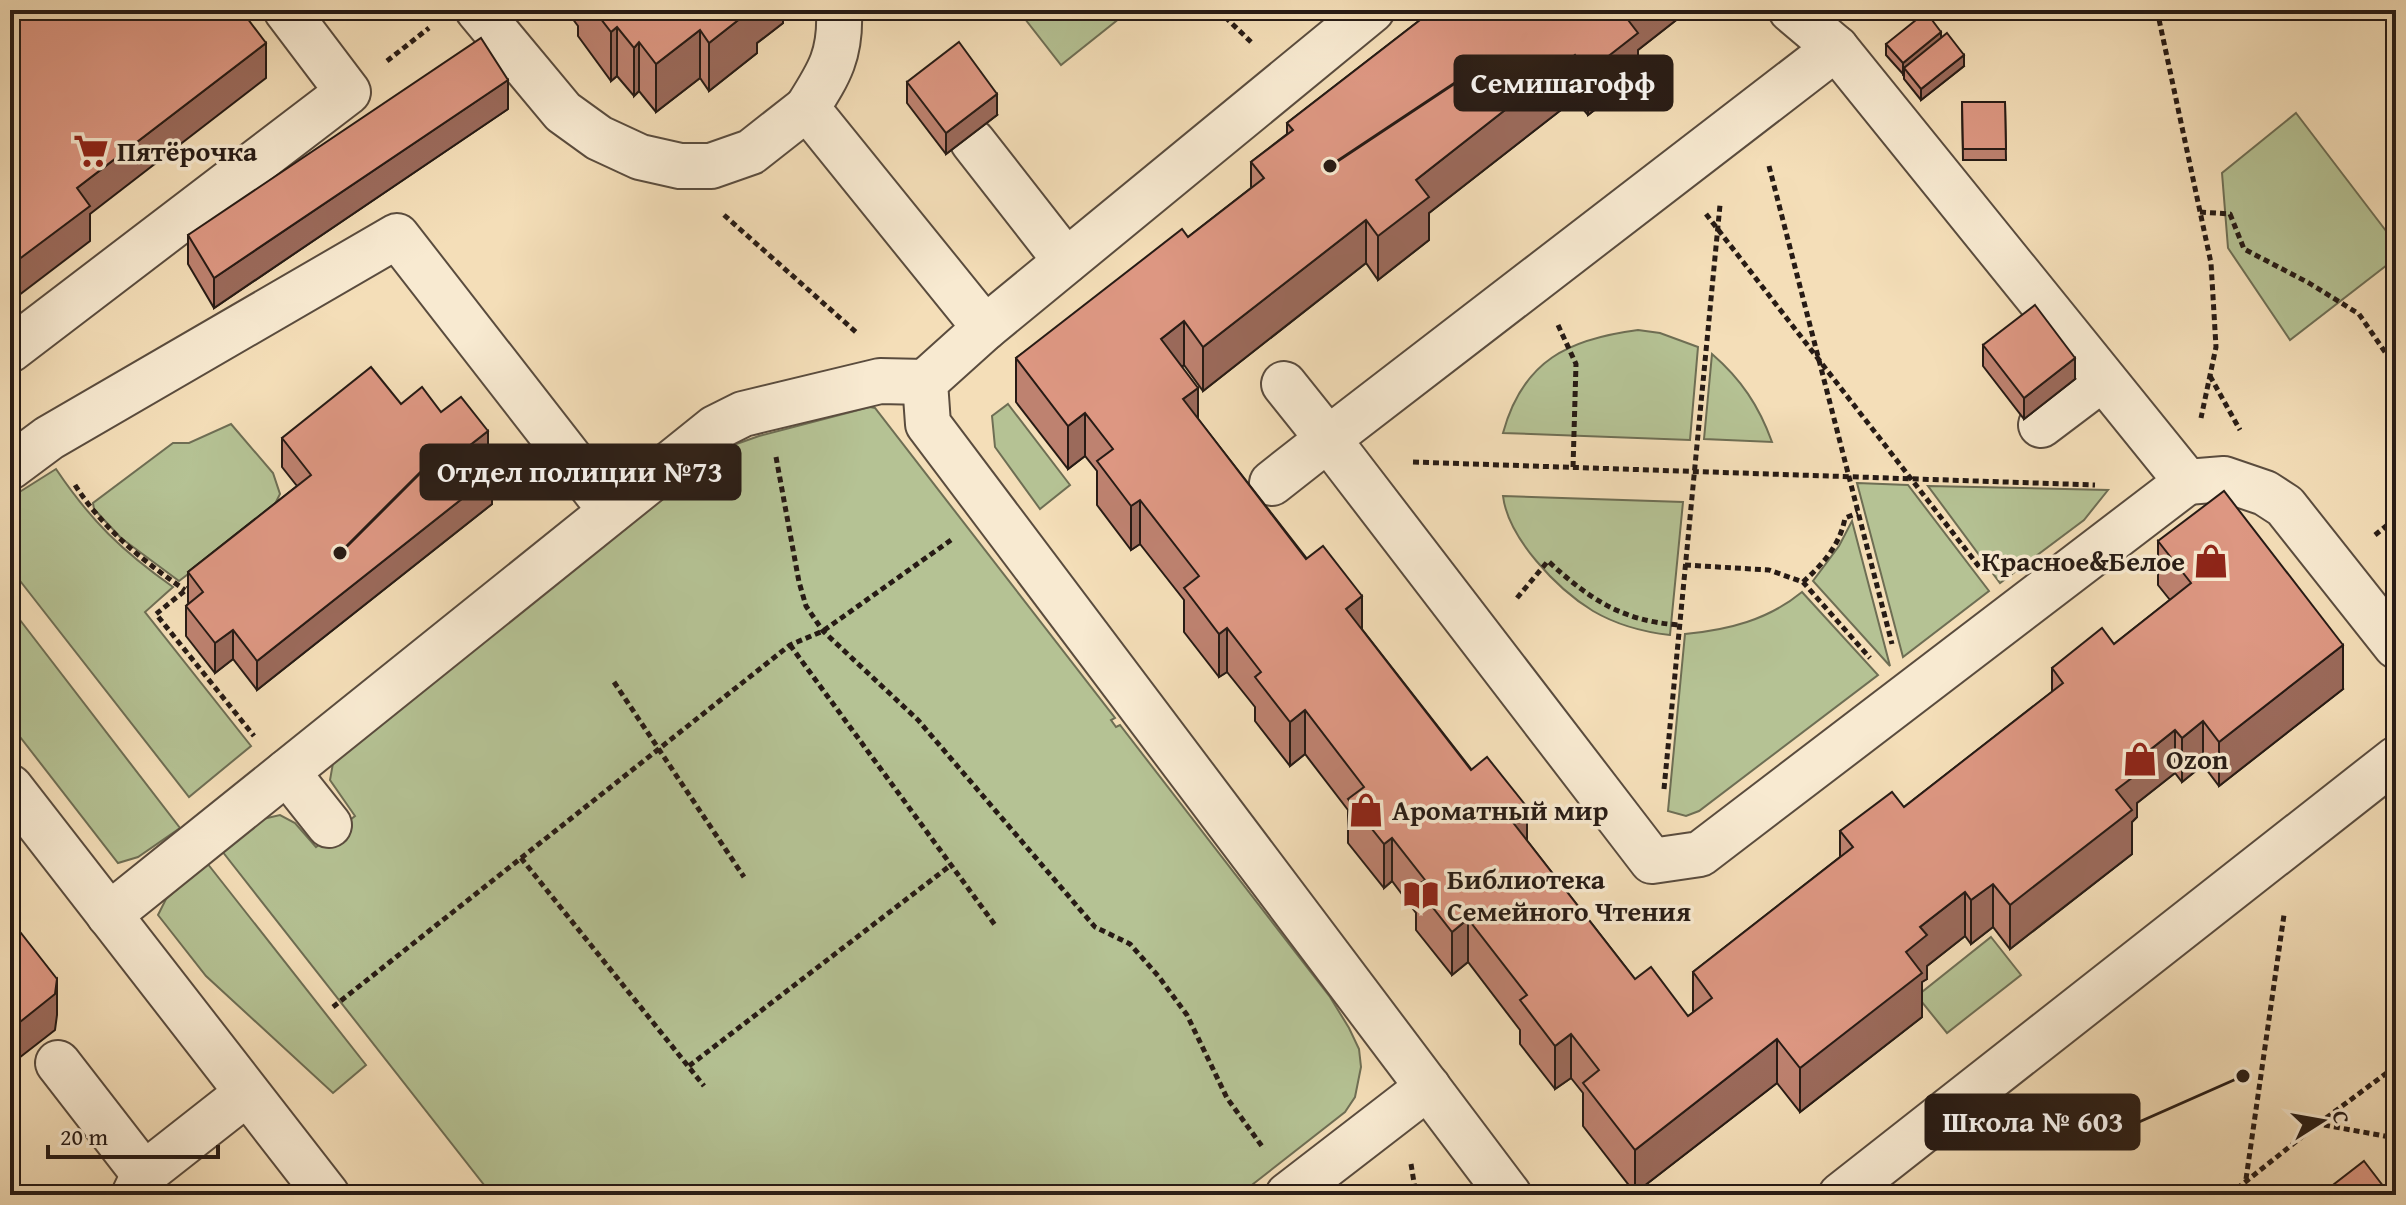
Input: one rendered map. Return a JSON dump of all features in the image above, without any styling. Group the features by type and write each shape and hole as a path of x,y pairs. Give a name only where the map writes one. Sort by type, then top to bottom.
{"street":[{"path":"10,350 348,92 286,10"},
{"path":"459,14 563,112 599,138 640,157 680,166 711,166 751,152 807,108 830,73 840,37 839,10"},
{"path":"109,915 275,760 611,511 715,428 743,414 880,381 925,382 985,328 1372,10"},
{"path":"1791,10 1836,48 2187,482"},
{"path":"1272,483 1836,48"},
{"path":"807,108 985,328"},
{"path":"973,142 1066,261"},
{"path":"10,467 49,438 397,236 611,511"},
{"path":"2041,425 2102,379"},
{"path":"925,382 928,424 1509,1195"},
{"path":"1284,384 1652,861 1700,854 2187,482 2224,479 2265,493 2285,506 2396,646"},
{"path":"1841,1195 2396,759"},
{"path":"275,760 329,825"},
{"path":"13,798 109,915 327,1195"},
{"path":"58,1063 139,1184 247,1093"},
{"path":"1291,1193 1428,1087"}],"path":[{"path":"2157,10 2211,263 2216,347 2187,482"},
{"path":"348,92 459,14"},
{"path":"1755,110 1906,697"},
{"path":"1674,172 2015,613"},
{"path":"1664,790 1720,201"},
{"path":"715,205 856,332 925,382"},
{"path":"2200,212 2230,214 2244,249 2359,314 2396,368"},
{"path":"1537,278 1576,364 1573,468"},
{"path":"762,409 779,465 806,606 823,631 928,731 1095,927 1130,944 1159,977 1187,1015 1227,1098 1291,1193"},
{"path":"49,438 92,511 120,541 186,590"},
{"path":"1408,462 2110,485"},
{"path":"333,1007 790,645 823,631 993,510"},
{"path":"1803,582 1834,548 1845,518 1858,513"},
{"path":"1482,641 1548,561 1579,590 1608,608 1647,621 1679,625"},
{"path":"1685,565 1769,570 1803,582 1906,697"},
{"path":"197,581 156,614 275,760"},
{"path":"790,645 995,925"},
{"path":"614,682 744,877"},
{"path":"2246,1179 2297,837"},
{"path":"521,858 704,1086"},
{"path":"689,1066 951,865"},
{"path":"2229,1195 2396,1066"},
{"path":"2318,1124 2396,1138"}],"green space":[{"path":"1018,10 1130,10 1061,65"},
{"path":"2296,113 2396,244 2396,258 2290,340 2228,248 2222,173"},
{"path":"1638,330 1660,333 1698,347 1690,440 1503,433 1523,387 1552,358 1570,347 1591,340"},
{"path":"1712,354 1748,394 1772,442 1704,439"},
{"path":"1008,404 1070,485 1040,509 995,447 992,416"},
{"path":"875,408 1115,718 1111,720 1116,727 1120,725 1330,997 1359,1049 1361,1067 1355,1097 1345,1112 1239,1195 492,1195 222,851 263,819 280,815 295,823 316,847 355,816 330,780 333,763 341,755 728,447"},
{"path":"231,424 273,473 280,494 272,510 179,581 121,538 94,509 93,503 173,443 189,443"},
{"path":"56,469 108,534 173,587 145,612 251,746 189,797 10,568 10,498"},
{"path":"1857,483 1908,485 1989,591 1903,657"},
{"path":"1928,486 2108,490 2084,520 2000,583"},
{"path":"1503,496 1683,502 1670,635 1640,630 1611,620 1564,590 1524,545 1514,529"},
{"path":"1852,521 1890,666 1813,581 1839,546"},
{"path":"1802,592 1878,675 1699,811 1686,816 1668,811 1685,634 1717,630 1761,617"},
{"path":"10,607 180,828 138,857 118,863 10,724"},
{"path":"207,863 366,1065 333,1093 206,976 158,915 166,899"},
{"path":"1991,937 2021,975 1947,1033 1917,996"}],"building":[{"name":"Пятёрочка","path":"10,10 241,10 266,43 77,188 90,206 10,266"},
{"path":"594,10 751,10 709,43 700,30 656,64 639,42 634,48 617,27 611,32"},
{"path":"1433,10 1633,10 1625,16 1638,33 1588,72 1575,55 1416,180 1429,197 1378,236 1366,220 1203,347 1184,321 1161,339 1198,388 1183,399 1306,559 1323,546 1362,596 1346,609 1471,770 1487,757 1527,807 1511,820 1635,979 1651,967 1688,1016 1712,998 1693,972 1853,847 1840,831 1892,792 1904,807 2063,683 2052,668 2102,628 2114,644 2191,583 2158,541 2224,491 2343,645 2219,742 2203,721 2182,738 2175,730 2131,765 2137,774 2116,790 2132,810 2010,905 1993,884 1971,900 1965,892 1920,927 1927,935 1906,952 1922,973 1800,1068 1777,1039 1635,1150 1583,1083 1599,1070 1571,1034 1555,1046 1520,1000 1527,995 1468,919 1452,932 1416,886 1425,880 1392,838 1384,844 1348,799 1364,787 1305,710 1290,722 1255,677 1261,672 1227,628 1219,634 1184,588 1199,576 1140,500 1131,506 1097,461 1113,449 1085,413 1068,426 1016,358 1182,229 1188,237 1264,178 1251,162 1293,130 1287,123"},
{"path":"1926,12 1941,32 1903,63 1886,44"},
{"path":"1947,33 1964,55 1921,89 1904,68"},
{"path":"481,38 508,80 214,278 188,235"},
{"path":"959,42 997,94 946,133 907,82"},
{"path":"1962,102 2005,102 2006,149 1963,149"},
{"path":"2035,305 2075,358 2024,398 1983,345"},
{"path":"371,367 401,404 422,387 441,412 461,397 488,431 469,446 492,475 257,661 233,630 215,643 186,606 203,592 188,572 311,475 282,438"},
{"path":"10,919 57,979 55,994 10,1030"},
{"path":"2364,1161 2390,1195 2320,1195"},
{"path":"217,1186 224,1195 206,1195"}],"place":[{"name":"Пятёрочка","path":"91,151"},
{"name":"Семишагофф","path":"1330,166"},
{"name":"Отдел полиции №73","path":"340,553"},
{"name":"Красное&Белое","path":"2211,561"},
{"name":"Ozon","path":"2140,759"},
{"name":"Ароматный мир","path":"1366,810"},
{"name":"Библиотека Семейного Чтения","path":"1421,895"},
{"name":"Школа № 603","path":"2243,1076"}]}
